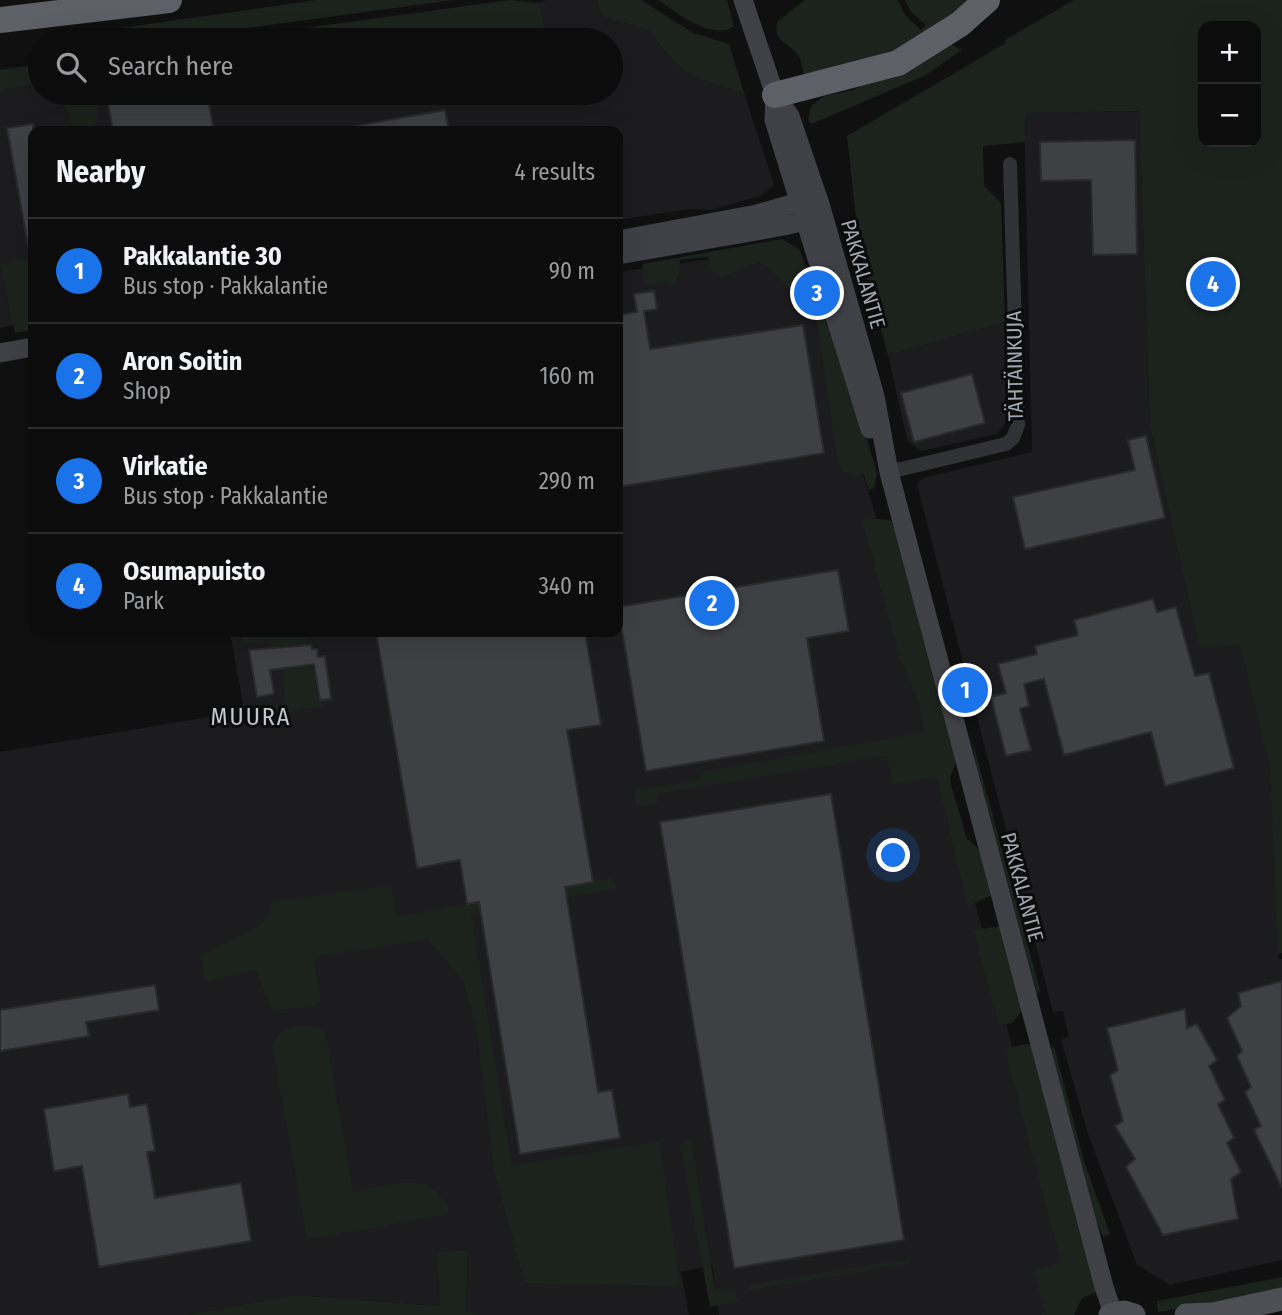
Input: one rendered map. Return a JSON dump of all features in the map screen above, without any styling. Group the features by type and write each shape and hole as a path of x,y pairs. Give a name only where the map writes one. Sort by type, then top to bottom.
{"highway":[{"path":"0,20 169,0"},
{"path":"775,95 898,63 960,24 987,0"},
{"path":"49,28 113,8"},
{"path":"0,37 28,34"}],"main road":[{"name":"PAKKALANTIE","path":"744,0 775,95 790,116 820,204 875,396 889,472 1101,1276 1119,1314"},
{"name":"PAKKALANTIE","path":"775,95 774,120 875,443 889,472"},
{"path":"623,239 757,214 799,202 820,204"},
{"path":"623,254 805,221 820,204"},
{"path":"0,353 28,348"},
{"path":"1186,1315 1211,1314 1282,1299"}],"street":[{"name":"TÄHTÄINKUJA","path":"889,472 1006,444 1013,438 1018,425 1010,164"}],"shaded area":[{"path":"317,0 454,0 248,28 121,28"},
{"path":"510,0 539,3 544,27 538,28 305,28"},
{"path":"546,0 597,0 601,17 647,29 676,64 694,77 744,93 774,185 760,196 710,210 690,209 623,219 623,126 28,126 28,323 0,328 0,91 28,85 28,105 623,105 623,28 527,28 543,27 539,3"},
{"path":"597,0 641,0 693,33 729,44 744,93 694,77 676,64 647,29 601,17"},
{"path":"658,0 727,0 734,26 725,30 705,28 684,18"},
{"path":"805,0 898,0 904,14 921,30 926,25 911,12 905,0 979,0 930,40 805,79 798,55 780,38 776,29 777,22"},
{"path":"1074,0 1282,0 1282,953 1278,954 1270,766 1240,644 1200,648 1150,426 1139,111 1025,113 1025,142 983,146 984,186 1001,203 1005,322 888,355 860,253 847,136 1006,43 1005,40"},
{"path":"948,43 962,50 926,75 811,124 808,120 811,106 824,96 853,90"},
{"path":"28,66 28,85 0,91 0,70"},
{"path":"65,105 99,105 95,126 71,126"},
{"path":"1139,111 1150,426 1171,517 1282,659 1282,942 1278,954 1279,959 1282,959 1282,1260 1170,1285 1137,1265 1087,1131 1061,1039 1069,1037 1063,1011 1053,1012 917,484 923,478 1032,452 1024,113"},
{"path":"782,239 800,250 819,308 837,334 877,474 874,488 869,490 863,473 854,475 842,471 838,463 818,330 810,308 767,266 758,262 722,277 712,271 708,257 680,260 679,274 672,287 669,281 644,286 642,264"},
{"path":"789,248 818,330 877,520 1073,1284 1046,1313 1040,1315 719,1315 712,1265 681,1272 689,1315 480,1315 466,1312 468,1250 441,1306 296,1295 187,1315 0,1315 0,752 244,711 231,637 623,637 623,271"},
{"path":"28,258 28,331 15,333 0,264"},
{"path":"1005,322 1007,421 997,434 921,451 907,440 888,355"},
{"path":"864,518 895,523 956,762 950,778 951,785 967,839 983,857 993,891 990,896 968,906 937,777 893,785 887,755 657,794 658,803 637,807 634,791 700,780 702,772 925,732 919,704 900,658 863,523"},
{"path":"241,637 306,637 307,643 273,647 267,641 243,644"},
{"path":"313,665 318,701 326,701 327,706 301,709 276,718 260,708 285,704 283,669"},
{"path":"972,739 1040,990 1037,995 977,773"},
{"path":"613,878 616,889 471,914 512,1166 659,1141 680,1286 525,1283 494,1170 476,1027 464,982 428,939 313,957 321,1000 313,1007 271,1010 257,970 206,981 200,955 258,927 267,918 271,902 391,885 396,917"},
{"path":"1001,926 1023,1009 1012,1023 999,1026 974,930"},
{"path":"300,1026 318,1027 325,1031 353,1191 396,1184 421,1184 441,1196 449,1210 445,1215 307,1239 272,1044 282,1031"},
{"path":"1033,1045 1097,1292 1082,1298 1074,1315 1040,1315 1046,1312 1033,1271 1061,1263 1005,1049"},
{"path":"1054,1046 1084,1161 1110,1234 1103,1237 1095,1219 1051,1049"},
{"path":"691,1138 715,1290 735,1288 738,1301 710,1307 680,1144"},
{"path":"468,1250 466,1311 480,1315 187,1315 296,1295 440,1306 437,1253"},
{"path":"911,1259 910,1263 749,1290 749,1285"},
{"path":"1282,1277 1282,1289 1239,1300 1158,1312 1157,1301"}],"building":[{"path":"108,105 209,105 213,126 112,126"},
{"path":"445,110 448,126 355,126"},
{"path":"33,124 28,126 28,246 7,128"},
{"path":"1135,140 1137,254 1093,255 1091,180 1041,181 1040,142"},
{"path":"654,291 657,309 644,311 650,349 803,325 824,453 623,486 623,314 637,312 634,294"},
{"path":"972,374 985,423 914,442 901,393"},
{"path":"1146,436 1165,518 1025,549 1013,497 1135,470 1128,440"},
{"path":"838,570 849,631 807,638 824,741 646,771 623,636 623,606"},
{"path":"1153,599 1157,612 1176,607 1195,676 1209,673 1234,768 1165,786 1151,732 1064,755 1044,679 1024,684 1029,706 1020,709 1031,750 1006,756 991,697 1006,693 998,664 1037,654 1035,646 1078,635 1074,620"},
{"path":"377,637 586,637 601,725 567,730 593,882 565,887 598,1092 612,1090 620,1138 520,1154 479,902 467,904 460,860 417,868"},
{"path":"311,645 312,649 317,649 318,657 325,656 331,699 320,700 314,664 270,670 274,694 257,697 249,650"},
{"path":"831,794 904,1240 734,1268 660,822"},
{"path":"1282,981 1282,1188 1254,1130 1261,1126 1245,1092 1251,1087 1237,1056 1242,1051 1227,1018 1241,1006 1238,993"},
{"path":"155,985 159,1010 86,1022 89,1036 0,1051 0,1010"},
{"path":"1185,1009 1187,1028 1197,1024 1217,1060 1209,1066 1225,1100 1218,1104 1234,1138 1227,1143 1241,1172 1231,1179 1238,1219 1163,1235 1126,1167 1135,1159 1115,1126 1123,1121 1110,1075 1118,1070 1107,1028"},
{"path":"128,1094 130,1107 147,1104 155,1151 147,1152 155,1198 241,1183 251,1241 99,1267 82,1166 54,1171 44,1109"}],"place":[{"name":"Osumapuisto","path":"1213,284"},
{"name":"Virkatie","path":"817,293"},
{"name":"Aron Soitin","path":"712,603"},
{"name":"Pakkalantie 30","path":"965,690"}],"district":[{"name":"MUURA","path":"251,717"}]}
